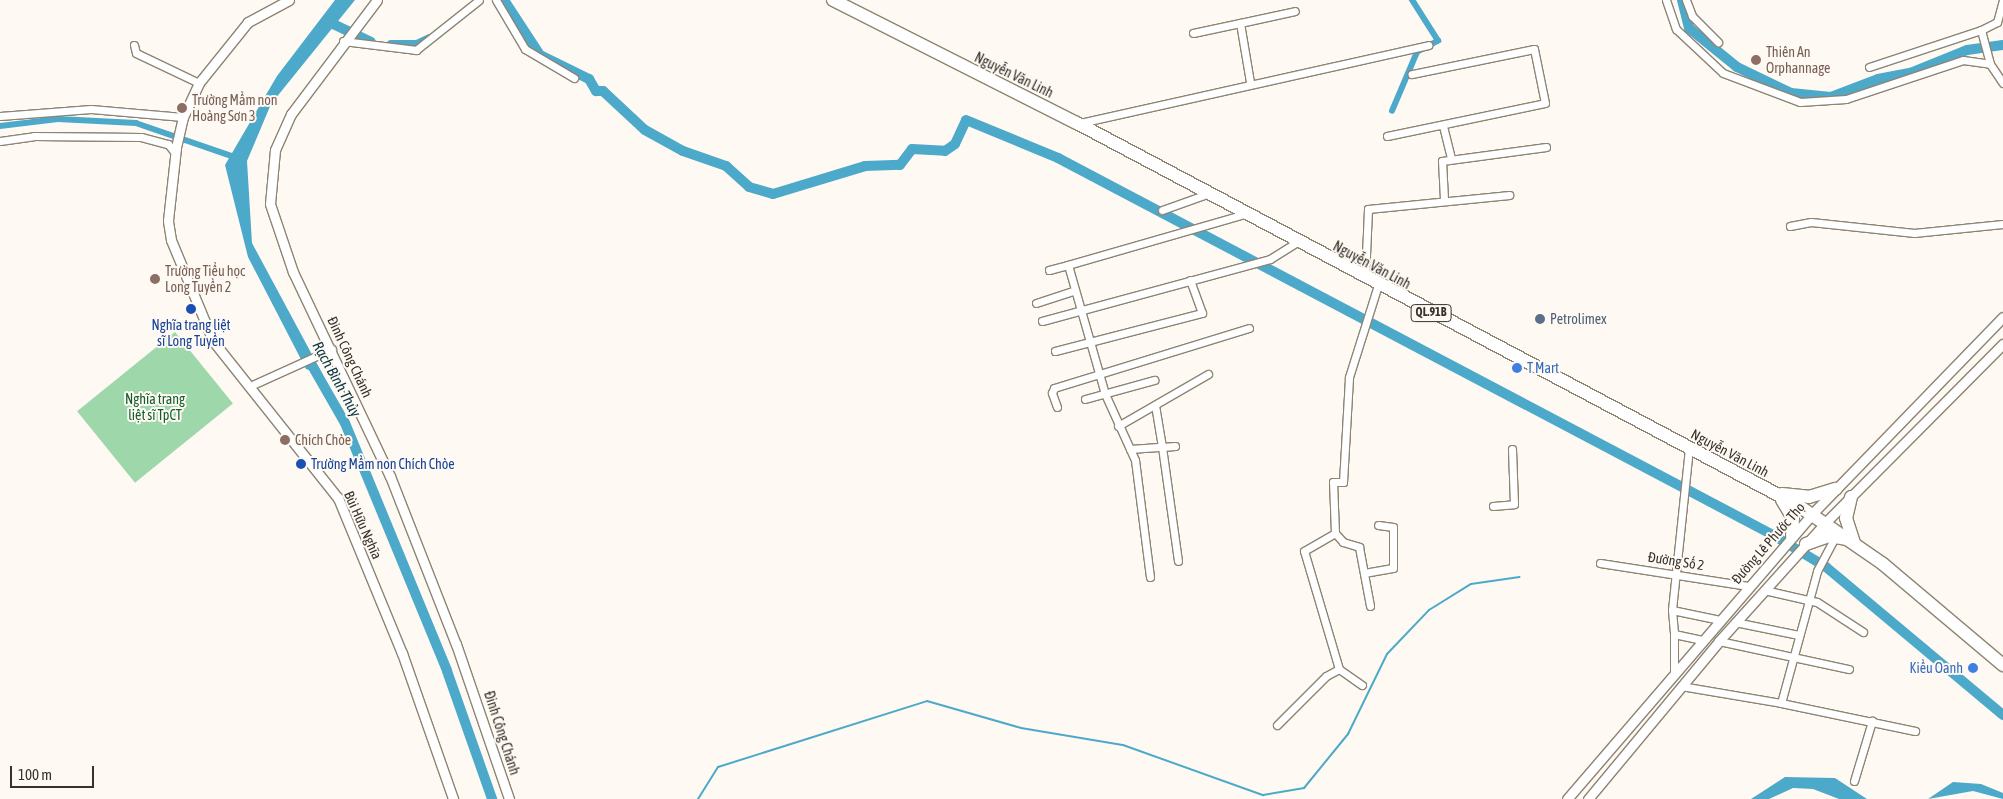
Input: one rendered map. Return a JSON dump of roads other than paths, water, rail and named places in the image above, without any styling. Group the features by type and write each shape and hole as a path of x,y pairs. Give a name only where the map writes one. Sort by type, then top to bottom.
{"highway":[{"name":"Nguyễn Văn Linh","path":"833,0 1077,123 1296,243 1812,514 1826,522 1837,534 1854,542 2003,665"},
{"path":"1777,495 1809,497 1836,489"},
{"path":"1777,495 1792,513 1792,536"},
{"path":"1850,497 1846,518 1854,542"},
{"path":"1806,544 1837,534"}],"street":[{"path":"0,116 91,109 182,120 199,83 248,22 289,0"},
{"name":"Đinh Công Chánh","path":"376,0 344,40 291,114 271,166 270,204 278,237 390,476 456,644 510,799"},
{"path":"344,40 416,50 480,0"},
{"path":"496,0 525,49 574,78"},
{"path":"1666,0 1676,29 1724,73 1800,102 1846,99 1963,60 1989,62"},
{"path":"1686,0 1692,16 1718,42"},
{"path":"1869,66 1982,33 1997,22 2003,0"},
{"path":"1193,33 1295,11"},
{"path":"1240,23 1250,82"},
{"path":"1982,33 1989,62 2003,83"},
{"path":"134,45 136,53 199,83"},
{"path":"1077,123 1250,82 1428,45"},
{"path":"1387,136 1443,126 1545,103 1534,48 1412,74"},
{"name":"Bùi Hữu Nghĩa","path":"182,120 176,148 170,240 203,325 338,498 402,653 453,799"},
{"path":"1443,126 1451,159"},
{"path":"0,141 34,136 141,137 168,144 175,158"},
{"path":"1444,200 1442,161 1546,147"},
{"path":"1162,210 1207,194"},
{"path":"1364,278 1367,210 1444,200 1509,195"},
{"path":"1049,270 1245,214"},
{"path":"1790,226 1811,222 1914,233 2003,224"},
{"path":"1042,321 1270,258 1296,243"},
{"path":"1068,266 1104,394 1136,465 1150,577"},
{"path":"1056,351 1202,313 1190,280"},
{"path":"1370,606 1359,547 1343,542 1335,533 1333,482 1343,482 1349,377 1378,285"},
{"path":"1036,303 1074,291"},
{"name":"Đường Lê Phước Thọ","path":"1567,799 1792,536 2003,317"},
{"path":"1057,406 1052,390 1249,328"},
{"name":"Đường Lê Phước Thọ","path":"1588,799 1735,622 1826,522 2003,344"},
{"path":"250,386 332,349"},
{"path":"1118,426 1208,374"},
{"path":"1085,399 1154,380"},
{"path":"1155,405 1178,561"},
{"path":"1130,449 1175,446"},
{"path":"1674,673 1672,610 1674,572 1689,448"},
{"path":"1493,506 1514,504 1512,450"},
{"path":"1364,573 1393,568 1392,527 1378,525"},
{"path":"1335,533 1304,551 1304,556 1339,669 1362,685"},
{"path":"1781,703 1817,570 1837,534"},
{"name":"Đường Số 2","path":"1600,563 1674,572 1748,586"},
{"path":"1764,590 1808,600 1863,632"},
{"path":"1672,610 1720,620"},
{"path":"1735,622 1799,635"},
{"path":"1674,634 1703,640"},
{"path":"1719,641 1849,669"},
{"path":"1277,725 1326,676 1339,669"},
{"path":"1682,686 1781,703 1915,731"},
{"path":"1652,700 1662,709"},
{"path":"1854,781 1872,721"}],"water":[{"name":"Rạch Bình Thủy","path":"335,0 355,0 271,104 247,161 252,243 323,375 306,369 248,257 225,165 277,76"},
{"path":"1785,777 1835,778 1867,799 1839,799 1813,789 1793,788 1769,799 1751,799"},
{"path":"1953,782 1981,784 2003,793 2003,799 1973,791 1928,799"}],"waterway":[{"path":"504,0 540,55 589,79 596,91 603,91 645,130 683,151 726,166 749,187 773,194 865,166 900,165 912,149 945,151 955,144 966,120 1058,158 1773,535 1826,567 2003,715"},
{"path":"1392,111 1417,52 1438,41 1412,0"},
{"path":"1682,0 1689,28 1737,67 1791,93 1831,97 1878,79 1913,72 1967,50 2003,45"},
{"path":"331,23 371,42"},
{"path":"391,45 417,45 430,39"},
{"path":"0,126 58,119 136,123 232,156"},
{"name":"Rạch Bình Thủy","path":"310,362 345,423 447,671 492,799"},
{"path":"698,799 718,767 927,701 1021,728 1123,745 1263,795 1304,788 1348,734 1387,654 1429,610 1471,584 1520,577"}],"place":[{"name":"Thiên An Orphannage","path":"1756,60"},
{"name":"Trường Mầm non Hoàng Sơn 3","path":"182,108"},
{"name":"Trường Tiểu học Long Tuyền 2","path":"155,279"},
{"name":"Nghĩa trang liệt sĩ Long Tuyền","path":"191,309"},
{"name":"Petrolimex","path":"1540,319"},
{"name":"T Mart","path":"1517,368"},
{"name":"Chích Chòe","path":"285,440"},
{"name":"Trường Mầm non Chích Chòe","path":"301,464"},
{"name":"Kiều Oanh","path":"1973,668"}],"park label":[{"name":"Nghĩa trang liệt sĩ TpCT","path":"155,408"}]}
